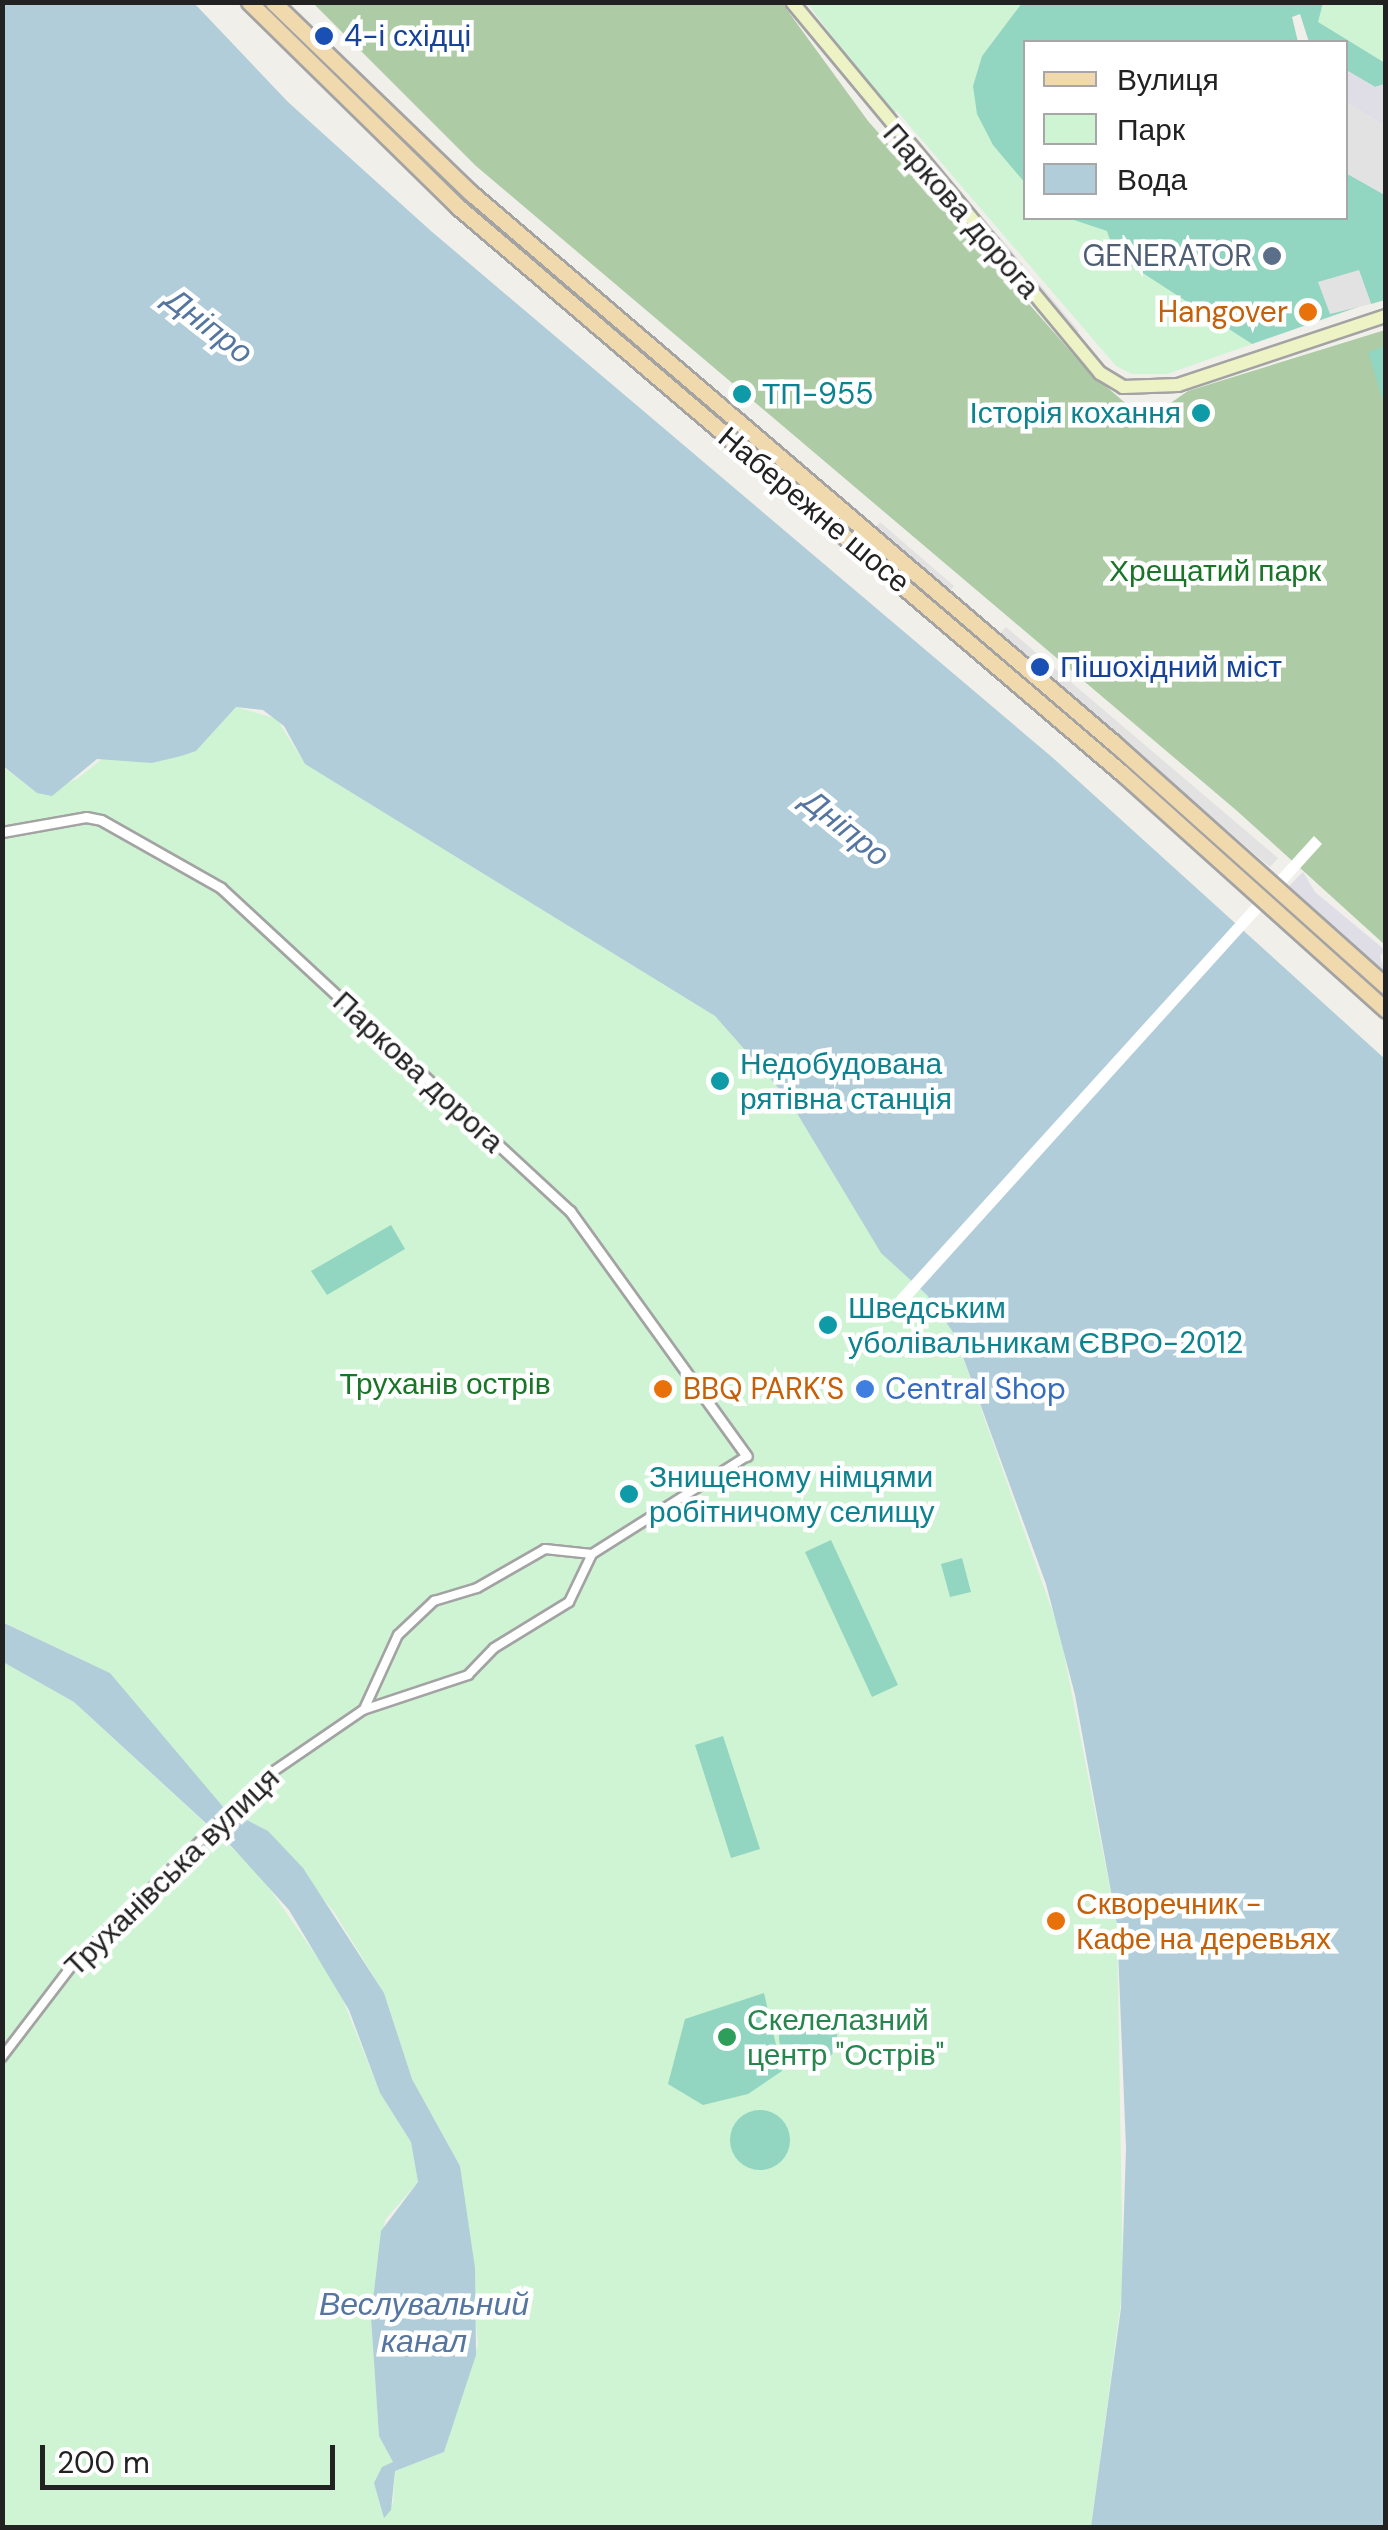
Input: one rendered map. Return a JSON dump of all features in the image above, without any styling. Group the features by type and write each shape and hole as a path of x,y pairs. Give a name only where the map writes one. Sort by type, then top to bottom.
{"main road":[{"name":"Набережне шосе","path":"249,2 457,206 1124,774 1386,1010"},
{"name":"Набережне шосе","path":"273,2 471,194 1127,754 1386,986"},
{"name":"Паркова дорога","path":"792,2 1100,373 1123,387 1150,391 1386,316"}],"street":[{"name":"Паркова дорога","path":"2,832 86,817 101,820 221,888 570,1212 747,1456"},
{"path":"363,1710 398,1635 434,1600 477,1588 544,1549 592,1554 747,1456"},
{"name":"Труханівська вулиця","path":"2,2057 73,1964 230,1812 313,1740 363,1710 468,1675 494,1648 569,1602 592,1554"}],"green space":[{"name":"Хрещатий парк","path":"313,3 782,3 868,121 1087,370 1138,414 1159,411 1188,391 1385,330 1385,945 1236,810 476,166"},
{"path":"807,3 1022,3 982,56 973,86 1023,179 1023,220 1074,220 1108,231 1115,255 1252,344 1167,374 1132,374 1116,366 897,111 891,114"},
{"path":"1022,3 1323,3 1318,22 1347,40 1308,40 1300,14 1292,17 1298,40 1023,40 1023,181 993,145 977,114 973,86 982,56"},
{"path":"1323,3 1385,3 1385,63 1348,40 1317,22"},
{"path":"1348,40 1385,63 1385,84 1375,87 1348,71"},
{"path":"1348,174 1385,195 1385,300 1371,304 1359,271 1358,307 1252,344 1115,255 1107,231 1074,220 1348,220"},
{"path":"1385,346 1385,397 1382,398 1368,352"},
{"name":"Труханів острів","path":"236,707 277,719 305,764 715,1016 789,1100 881,1252 927,1295 955,1335 1060,1633 1117,1924 1123,2286 1091,2527 3,2527 3,1662 74,1702 257,1871 338,1987 380,2093 411,2142 418,2182 385,2220 371,2318 379,2436 393,2462 374,2483 384,2517 393,2503 395,2471 444,2452 478,2344 460,2166 412,2079 384,1993 334,1912 268,1831 223,1808 110,1673 3,1622 2,766 37,793 77,779 107,755 152,763 196,751"},
{"path":"391,1225 405,1249 327,1295 311,1271"},
{"path":"831,1540 898,1685 872,1697 805,1552"},
{"path":"962,1558 971,1592 950,1597 941,1564"},
{"path":"723,1736 760,1849 731,1858 695,1745"},
{"name":"Скелелазний центр \"Острів\"","path":"764,1993 782,2071 748,2094 703,2105 668,2084 685,2019"},
{"path":"808,2009 829,2017 837,2038 829,2059 808,2067 787,2059 779,2038 787,2017"},
{"path":"760,2110 781,2119 790,2140 781,2161 760,2170 739,2161 730,2140 739,2119"}],"shaded area":[{"path":"1348,71 1375,87 1385,84 1385,126 1348,103"},
{"path":"1348,103 1385,126 1385,195 1348,174"},
{"path":"994,230 1079,331 1072,336 987,237"},
{"path":"1359,270 1371,304 1330,314 1318,282"},
{"path":"880,522 954,586 949,593 875,529"},
{"path":"1006,627 1278,858 1270,867 999,634"},
{"path":"1303,872 1315,892 1385,950 1380,956 1385,973 1289,886"}],"water":[{"name":"Дніпро","path":"2,3 194,3 288,102 431,231 1053,758 1385,1059 1385,2527 1091,2527 1121,2308 1126,2148 1117,1924 1075,1695 1046,1584 955,1335 927,1295 881,1253 789,1100 715,1016 305,764 284,726 263,710 236,707 196,751 181,756 152,763 97,759 52,796 37,793 3,766"},
{"name":"Веслувальний канал","path":"2,1622 110,1673 224,1808 268,1831 303,1868 384,1993 412,2079 460,2166 475,2268 476,2355 444,2452 395,2471 391,2510 384,2518 374,2483 382,2467 393,2462 379,2436 371,2318 381,2231 418,2182 411,2142 380,2093 349,2010 289,1910 233,1848 74,1702 3,1662"}],"pier":[{"path":"1314,836 1322,844 892,1320 883,1312"}],"place":[{"name":"4-і східці","path":"324,36"},
{"name":"GENERATOR","path":"1272,256"},
{"name":"Hangover","path":"1308,312"},
{"name":"ТП-955","path":"742,394"},
{"name":"Історія кохання","path":"1201,413"},
{"name":"Пішохідний міст","path":"1040,667"},
{"name":"Недобудована рятівна станція","path":"720,1081"},
{"name":"Шведським уболівальникам ЄВРО-2012","path":"828,1325"},
{"name":"BBQ PARK’S","path":"663,1389"},
{"name":"Central Shop","path":"865,1389"},
{"name":"Знищеному німцями робітничому селищу","path":"629,1494"},
{"name":"Скворечник - Кафе на деревьях","path":"1056,1921"},
{"name":"Скелелазний центр \"Острів\"","path":"727,2037"}]}
